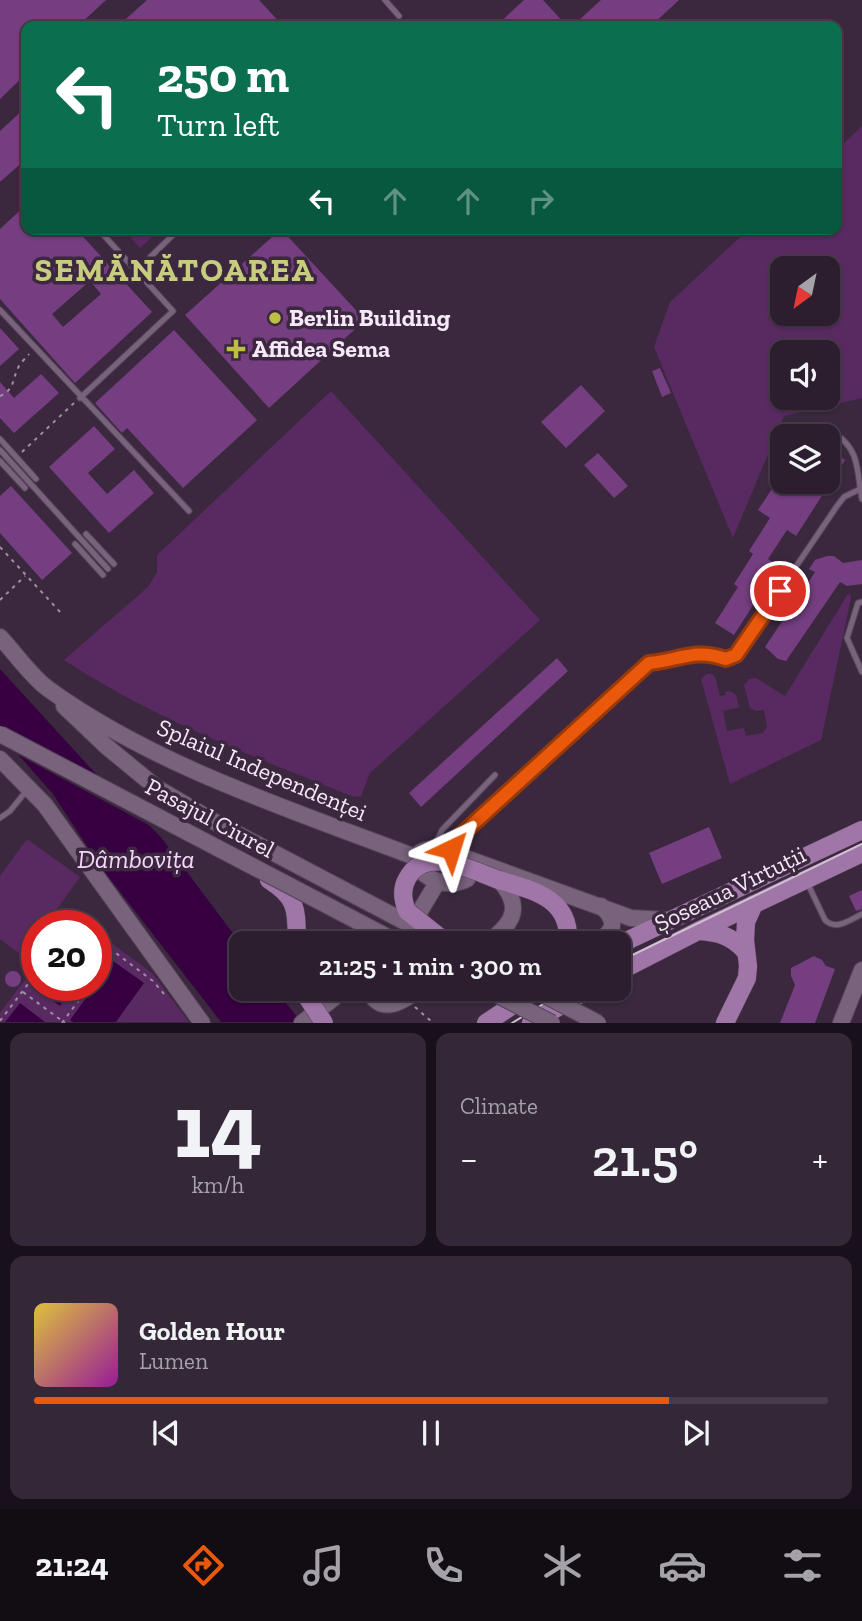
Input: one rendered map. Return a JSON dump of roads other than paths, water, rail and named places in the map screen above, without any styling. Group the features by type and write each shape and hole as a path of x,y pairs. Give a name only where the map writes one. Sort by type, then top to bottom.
{"main road":[{"name":"Splaiul Independenței","path":"0,637 45,686 133,740 239,790 415,857 421,872 438,881"},
{"name":"Pasajul Ciurel","path":"45,686 106,747 157,788 224,827 423,931"},
{"name":"Pasajul Ciurel","path":"0,734 377,931"},
{"path":"0,759 29,787 54,817 202,1023"},
{"name":"Șoseaua Virtuții","path":"631,938 862,830"},
{"path":"415,857 423,850 441,851 637,919 668,920"},
{"name":"Șoseaua Virtuții","path":"631,965 862,853"},
{"path":"431,931 407,911 403,891 411,873 421,864 435,861 455,864 531,890 551,900 566,920 567,931"},
{"path":"247,863 291,897 296,910 297,931"},
{"path":"407,931 438,881 450,884 463,881 471,875 477,863"},
{"path":"499,880 511,898 513,916 503,931"},
{"path":"725,1023 747,978 746,922 754,904"},
{"path":"601,906 610,915 612,926 609,931"},
{"path":"698,931 724,934 745,951"},
{"path":"841,1023 862,970"},
{"path":"313,1001 324,1023"},
{"path":"302,1023 330,1001"},
{"path":"376,1001 385,1005 400,1001"},
{"path":"509,1001 552,1023"},
{"path":"486,1023 518,1001"},
{"path":"557,1001 598,1023"},
{"path":"531,1023 569,1001"}],"lane":[{"path":"385,0 400,16"},
{"path":"80,398 173,310 103,235"},
{"path":"135,271 173,235"},
{"path":"0,310 189,511"},
{"path":"840,438 855,457 862,499"},
{"path":"0,439 36,479"},
{"path":"0,450 108,569"},
{"path":"0,461 24,488"},
{"path":"495,775 442,830 434,842 441,851 649,663 669,661 695,653 709,653 726,659 736,655 837,506 844,497 860,489"},
{"path":"86,534 114,564"},
{"path":"75,544 103,575"},
{"path":"862,602 858,603 847,638 862,672"},
{"path":"0,818 10,811 29,787"},
{"path":"805,879 829,924 838,925 862,914"}],"water":[{"name":"Dâmbovița","path":"0,669 96,774 160,836 231,931 229,931 229,1001 284,1001 301,1022 221,1022 100,866 53,794 0,734"},
{"path":"112,962 144,983 116,1022 70,1020 84,1001 112,1001"},
{"path":"20,1003 45,1022 5,1022"}],"tram line":[{"path":"631,956 862,844"},
{"path":"512,1023 548,1001"}],"place":[{"name":"Berlin Building","path":"275,318"},
{"name":"Affidea Sema","path":"236,349"}],"district":[{"name":"SEMĂNĂTOAREA","path":"175,270"}]}
